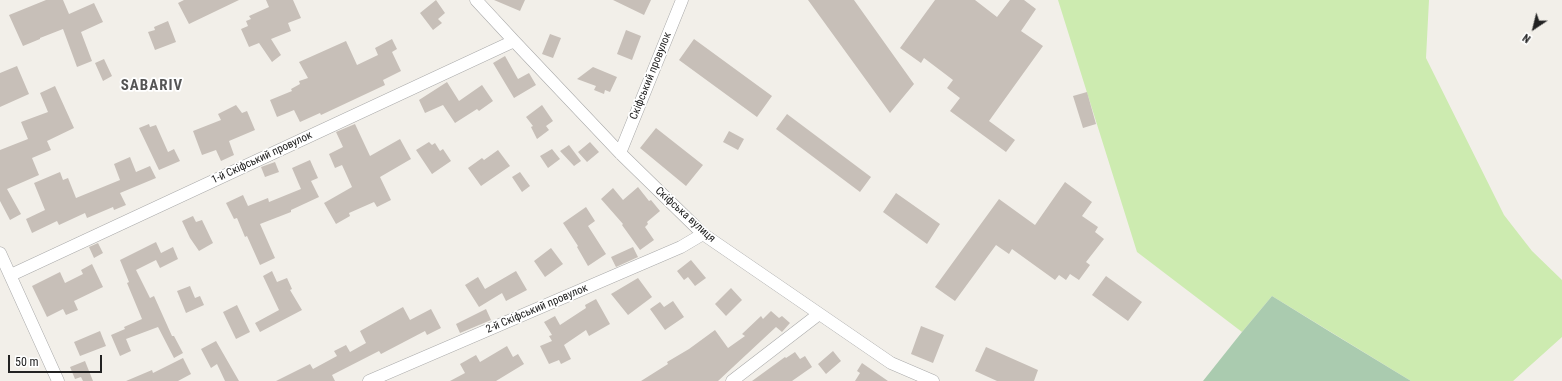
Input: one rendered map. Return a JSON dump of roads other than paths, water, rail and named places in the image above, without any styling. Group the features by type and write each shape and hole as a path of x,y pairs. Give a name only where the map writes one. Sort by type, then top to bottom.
{"street":[{"name":"Скіфська вулиця","path":"476,0 620,153 703,234 891,363 933,381"},
{"name":"Скіфський провулок","path":"620,153 682,0"},
{"name":"1-й Скіфський провулок","path":"11,275 514,42"},
{"name":"2-й Скіфський провулок","path":"369,381 681,247 703,234"},
{"path":"0,253 58,381"},
{"path":"732,381 819,314"}],"district":[{"name":"SABARIV","path":"152,86"}]}
